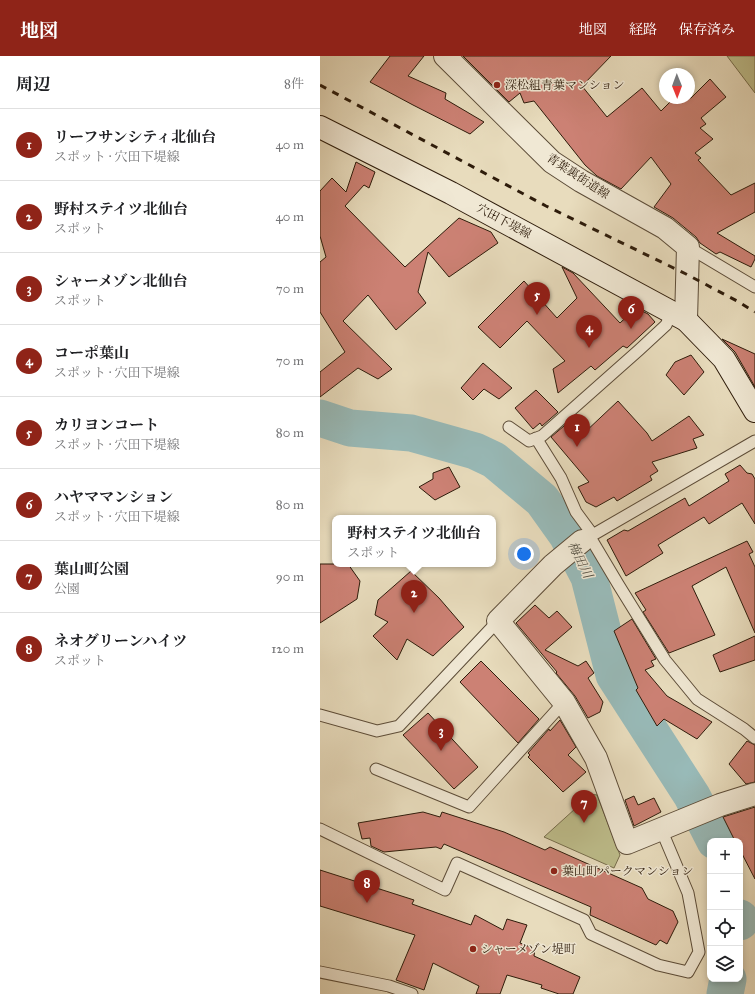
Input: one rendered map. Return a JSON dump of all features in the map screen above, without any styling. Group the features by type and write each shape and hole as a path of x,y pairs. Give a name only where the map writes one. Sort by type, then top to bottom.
{"street":[{"name":"青葉裏街道線","path":"445,56 552,162 581,181 665,228 688,247"},
{"name":"穴田下堤線","path":"320,127 451,193 679,316"},
{"path":"688,247 679,316 724,359 755,412"},
{"path":"588,538 553,565 498,621 564,702 596,758 627,843 687,818 755,794"}],"lane":[{"path":"688,247 755,287"},
{"path":"509,427 529,441 542,436 640,350 666,325 679,316"},
{"path":"536,438 561,478 588,538 665,660 697,699 755,738"},
{"path":"588,538 755,441"},
{"path":"320,715 377,731 399,726 498,621"},
{"path":"376,769 469,807 564,702"},
{"path":"320,829 445,890 457,863 584,920 591,934 658,965 688,972 698,952 688,893 661,829"},
{"path":"320,972 389,986 412,994"}],"green space":[{"path":"727,56 755,56 755,93"},
{"path":"583,793 597,795 620,855 614,868 544,837 576,808"}],"building":[{"path":"390,56 424,56 408,76 446,93 445,99 484,122 470,134 370,82"},
{"path":"463,56 611,56 582,86 607,117 642,88 661,111 668,104 695,104 695,94 710,79 726,97 701,118 706,124 700,128 713,139 695,153 701,158 698,160 731,195 755,183 755,212 717,233 755,256 751,267 720,252 716,254 700,243 696,237 673,218 654,207 671,184 651,157 621,189 597,176 585,165 534,101 524,103 520,93 509,102"},
{"path":"356,162 375,172 369,188 364,185 345,206 405,267 459,218 491,232 498,243 449,277 428,252 418,292 426,303 396,330 368,295 343,321 392,369 378,379 358,368 320,397 320,372 345,352 320,312 320,262 326,257 320,236 320,191 332,178 346,192"},
{"path":"562,267 573,273 620,323 636,308 648,314 655,322 627,348 623,346 595,370 591,366 558,393 553,369 565,361 527,321 500,348 478,327 524,281 557,318 577,298"},
{"path":"722,339 755,354 755,387 735,352"},
{"path":"691,355 704,372 684,395 666,375 675,362"},
{"path":"483,363 512,388 499,399 484,389 473,400 461,388"},
{"path":"536,390 558,412 542,426 540,423 533,429 515,408"},
{"path":"618,401 647,433 652,441 689,416 704,435 693,439 697,448 652,462 658,471 650,476 652,480 617,501 614,497 596,507 586,502 578,487 589,482 551,437 571,420 583,434"},
{"path":"740,465 747,473 752,474 755,479 755,524 742,503 709,524 704,517 658,545 663,553 626,576 607,540 624,530 628,531 685,498 689,506 729,481 725,474"},
{"path":"449,467 460,487 435,500 419,487 433,479 433,473"},
{"path":"747,541 753,552 749,554 755,567 755,633 726,567 692,586 715,635 669,653 643,612 646,610 635,593"},
{"path":"320,564 332,564 332,567 350,567 360,581 357,599 320,623"},
{"path":"411,571 439,598 464,627 433,656 407,639 397,660 373,636 388,622 375,615 378,600"},
{"path":"535,605 549,618 557,611 572,627 545,650 578,666 586,661 594,673 588,678 603,702 600,712 588,718 575,696 556,673 557,672 516,623"},
{"path":"632,619 656,659 651,661 654,666 645,670 667,696 712,722 697,739 664,719 657,726 636,690 638,688 614,631"},
{"path":"755,636 755,660 720,672 713,655"},
{"path":"481,661 539,719 518,743 460,682"},
{"path":"428,713 478,767 454,789 403,735"},
{"path":"560,720 576,747 568,755 586,772 563,792 528,757 530,755 528,753 549,729 550,731"},
{"path":"747,741 755,745 755,782 746,784 729,764"},
{"path":"634,796 638,805 654,798 661,812 634,826 625,800"},
{"path":"755,807 755,879 743,856 743,838 734,838 723,817"},
{"name":"葉山町パークマンション","path":"423,812 440,817 442,812 504,832 545,850 550,847 642,888 648,899 673,911 678,922 667,944 660,940 656,945 590,915 591,907 444,844 441,849 436,847 384,852 371,846 370,838 362,839 358,823"},
{"path":"320,870 414,900 412,904 471,925 475,915 503,930 507,919 527,925 520,943 535,949 534,956 580,977 573,994 559,994 541,988 542,985 507,975 500,994 476,994 479,986 433,963 424,990 396,980 415,935 320,906"}],"waterway":[{"name":"梅田川","path":"320,418 350,428 411,433 475,451 494,460 542,500 567,535 589,577 614,675 692,796 713,838"},
{"name":"梅田川","path":"725,994 727,982"}],"railway":[{"path":"320,85 546,206 686,274 755,312"}],"place":[{"name":"深松組青葉マンション","path":"497,85"},
{"name":"カリヨンコート","path":"537,315"},
{"name":"ハヤママンション","path":"631,329"},
{"name":"コーポ葉山","path":"589,348"},
{"name":"リーフサンシティ北仙台","path":"577,447"},
{"name":"野村ステイツ北仙台","path":"414,613"},
{"name":"シャーメゾン北仙台","path":"441,751"},
{"name":"葉山町公園","path":"584,823"},
{"name":"葉山町パークマンション","path":"554,871"},
{"name":"ネオグリーンハイツ","path":"367,903"},
{"name":"シャーメゾン堤町","path":"473,949"}]}
